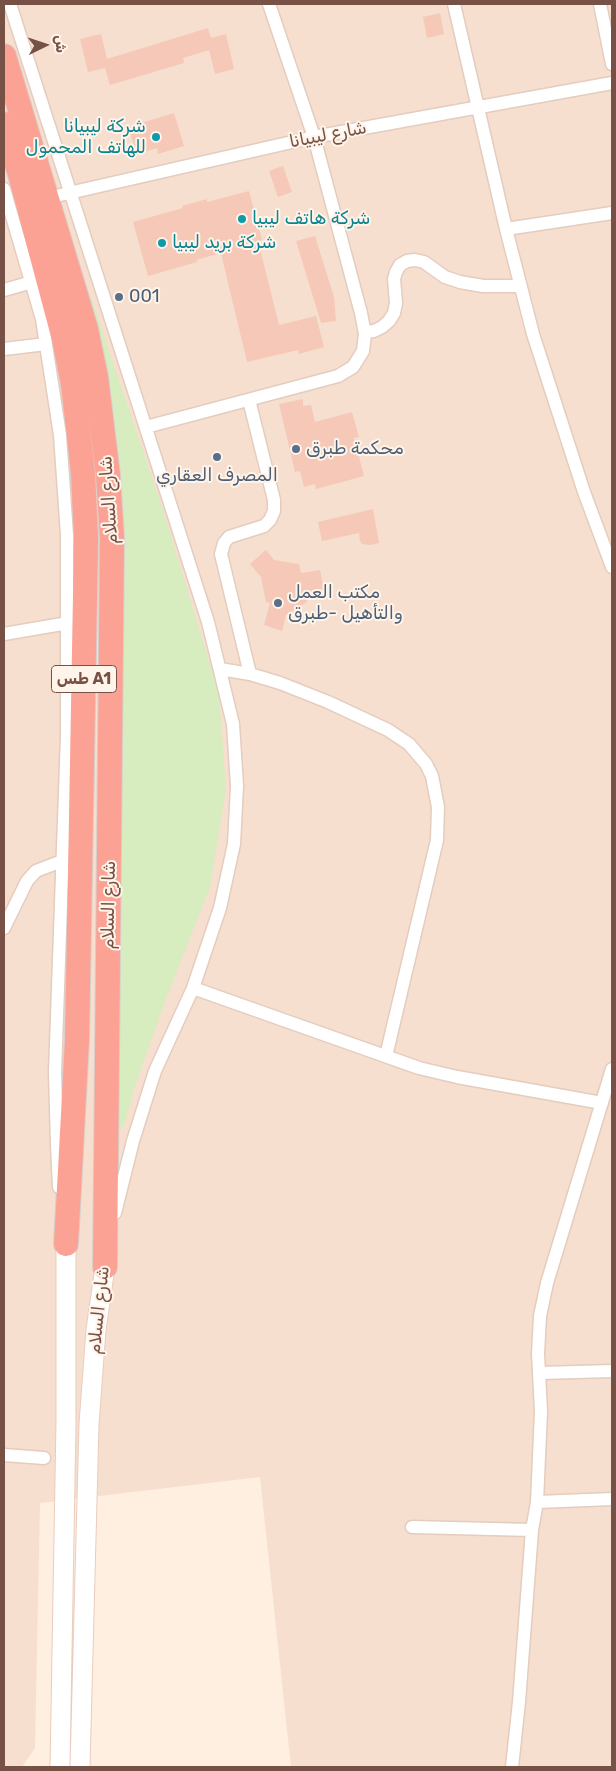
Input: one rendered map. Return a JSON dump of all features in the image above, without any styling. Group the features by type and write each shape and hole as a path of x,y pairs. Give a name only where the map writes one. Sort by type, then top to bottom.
{"highway":[{"name":"شارع السلام","path":"4,56 86,329 96,377 108,475 112,538 105,1267"},
{"name":"شارع السلام","path":"4,124 22,183 64,340 73,384 83,473 86,539 78,1020 66,1244"}],"main road":[{"name":"شارع السلام","path":"60,1767 66,1422 66,1244"},
{"name":"شارع السلام","path":"80,1767 89,1424 96,1330 105,1267"}],"street":[{"path":"10,4 208,622 233,724 237,786 234,844 220,908 193,988 155,1071 117,1200 105,1267"},
{"path":"146,427 338,376 346,372 359,359 363,351 365,332 314,137 270,4"},
{"path":"454,4 506,229 544,374 612,567"},
{"path":"600,4 612,64"},
{"name":"شارع ليبيانا","path":"47,198 314,137 612,83"},
{"path":"4,189 42,319 60,435 67,535 67,735 55,1109 59,1182 66,1244"},
{"path":"506,229 612,213"},
{"path":"365,332 374,331 382,327 394,313 396,303 394,280 400,265 407,261 424,262 445,277 466,283 483,286 520,286"},
{"path":"4,290 32,282"},
{"path":"4,349 46,344"},
{"path":"249,400 274,500 274,510 270,520 264,526 229,537 224,543 221,554 250,674"},
{"path":"4,634 68,624"},
{"path":"220,669 250,674 304,692 388,730 399,736 414,749 426,764 432,776 438,808 437,840 386,1056"},
{"path":"4,928 28,881 36,871 62,861"},
{"path":"193,988 419,1068 456,1077 602,1103"},
{"path":"512,1767 519,1702 532,1530 537,1502 541,1411 539,1335 543,1300 612,1069"},
{"path":"540,1374 612,1371"},
{"path":"4,1455 44,1458"},
{"path":"537,1502 612,1498"},
{"path":"412,1527 532,1530"}],"shaded area":[{"path":"4,4 612,4 612,1767 291,1767 260,1477 40,1503 35,1748 22,1767 4,1767"}],"green space":[{"path":"89,291 164,513 219,694 226,789 210,887 166,999 137,1080 123,1128 109,1123 118,762 122,487"}],"building":[{"path":"440,13 444,34 427,38 423,17"},
{"path":"208,28 211,38 226,34 234,69 215,74 209,50 183,58 184,63 110,85 105,68 88,72 80,39 101,34 107,59"},
{"name":"شركة ليبيانا للهاتف المحمول","path":"174,113 184,146 158,154 157,148 137,154 128,127"},
{"path":"283,166 292,192 278,197 269,171"},
{"path":"249,191 262,240 258,241 279,325 316,316 324,347 299,354 298,350 247,362 221,253 148,276 133,222 207,199 207,202"},
{"path":"315,236 334,297 336,321 321,323 296,241"},
{"path":"303,399 303,406 311,405 315,422 352,412 359,437 354,438 364,476 316,489 315,484 304,487 300,471 295,472 279,404"},
{"path":"373,509 379,543 362,544 359,533 322,541 318,522"},
{"path":"266,550 274,560 299,564 301,573 320,570 324,589 305,593 307,602 286,615 282,631 264,625 270,603 266,602 261,577 250,564"}],"place":[{"name":"شركة ليبيانا للهاتف المحمول","path":"156,137"},
{"name":"شركة هاتف ليبيا","path":"242,219"},
{"name":"شركة بريد ليبيا","path":"162,243"},
{"name":"001","path":"119,297"},
{"name":"محكمة طبرق","path":"296,449"},
{"name":"المصرف العقاري","path":"217,457"},
{"name":"مكتب العمل والتأهيل -طبرق","path":"278,603"}]}
